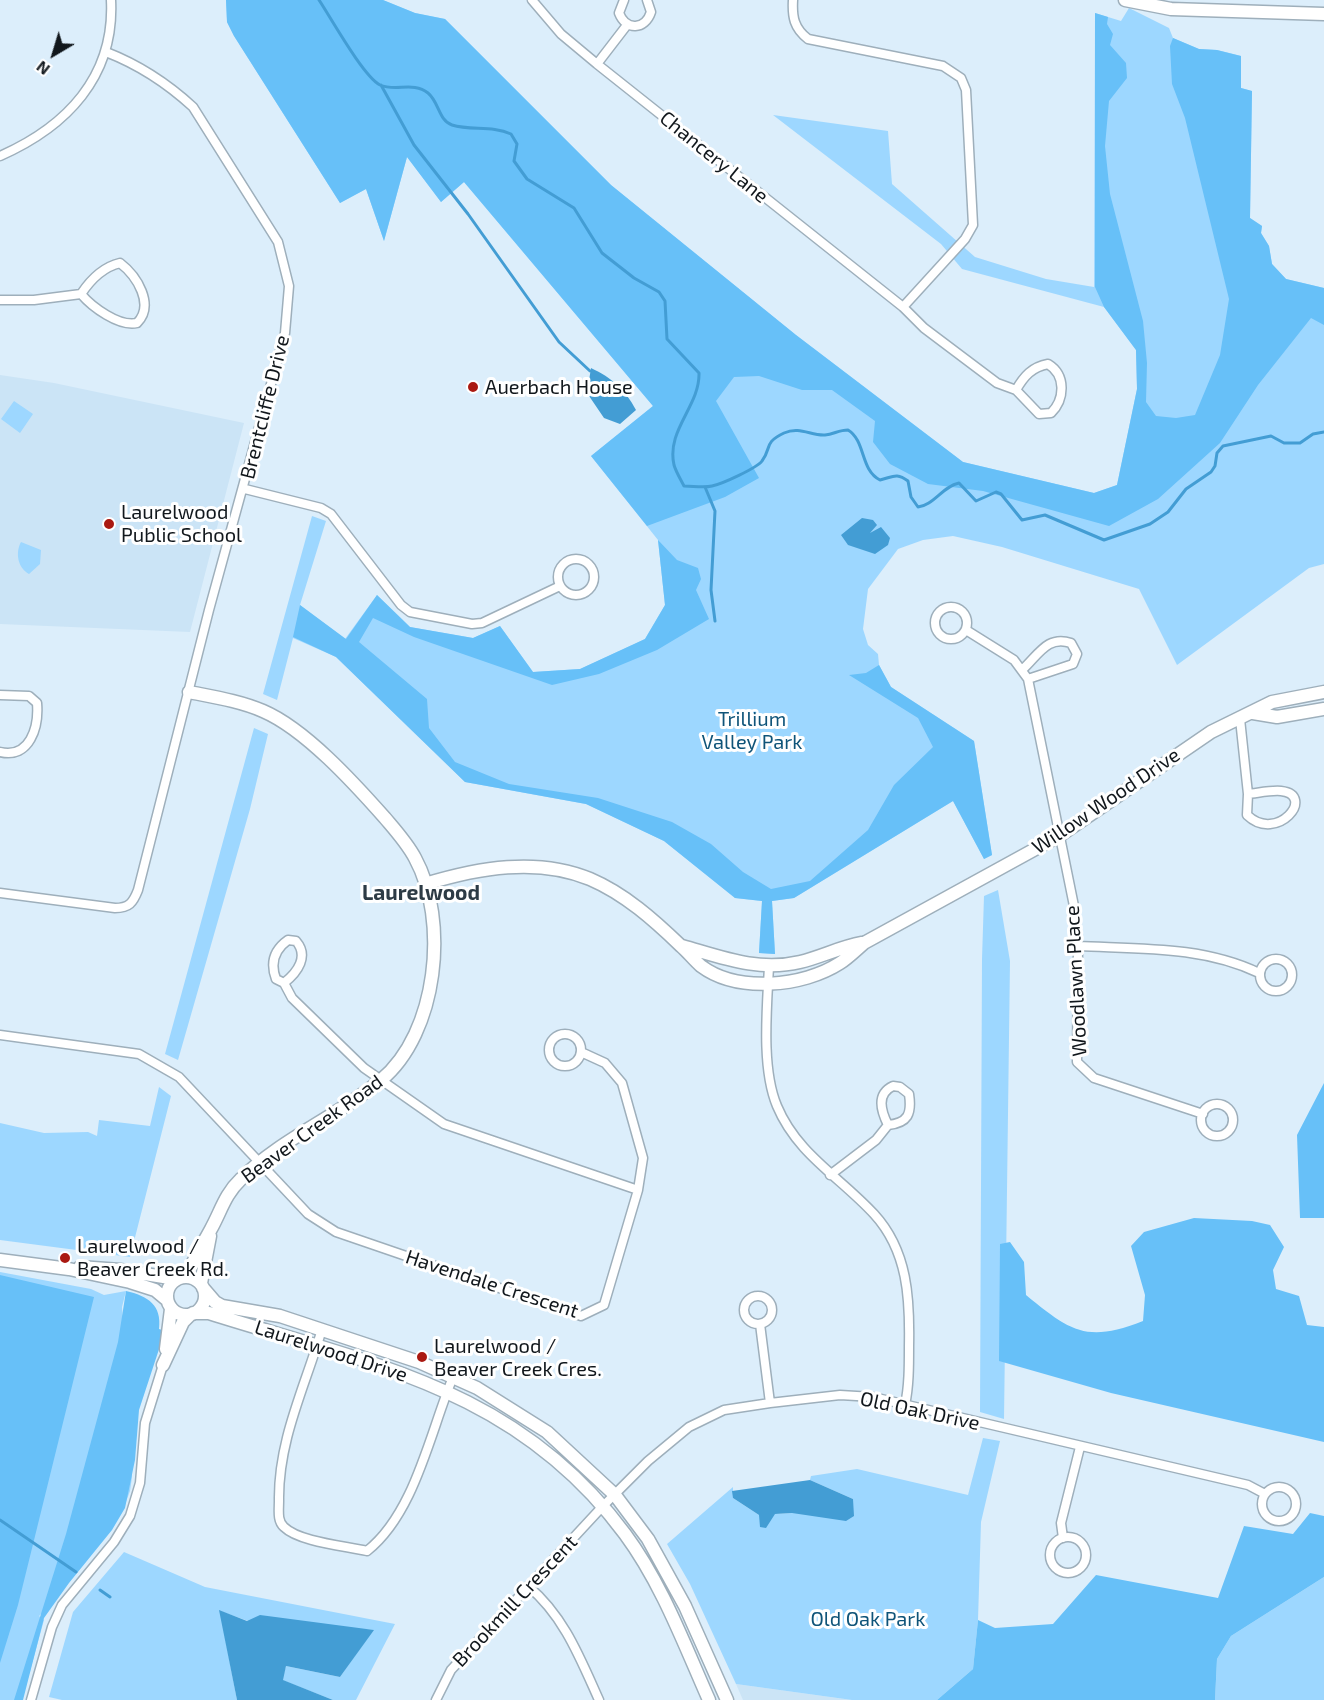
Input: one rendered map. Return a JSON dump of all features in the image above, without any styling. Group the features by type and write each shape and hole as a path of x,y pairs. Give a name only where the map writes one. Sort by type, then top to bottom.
{"street":[{"path":"0,156 31,143 62,119 86,92 106,52 111,0"},
{"name":"Chancery Lane","path":"532,0 561,34 903,307 924,328 997,383 1016,390"},
{"path":"624,0 620,13 627,25"},
{"path":"627,25 639,26 648,20 651,12 647,0"},
{"path":"793,0 792,16 800,32 808,39 942,66 961,78 966,90 973,225 965,239 903,307"},
{"path":"1125,0 1181,10 1322,14"},
{"path":"597,64 627,25"},
{"name":"Brentcliffe Drive","path":"0,893 115,908 125,908 133,902 285,333 289,286 278,242 193,107 176,92 122,58 106,52"},
{"path":"120,263 131,272 145,298 145,312 137,323 129,325 90,304 81,294 88,282 109,266 120,263"},
{"path":"0,300 34,300 81,294"},
{"path":"1048,364 1056,369 1061,378 1058,406 1051,413 1039,414 1016,390 1034,368 1042,365 1048,364"},
{"path":"245,489 321,508 331,514 401,605 410,612 472,624 482,623 560,586"},
{"path":"580,560 592,571 593,583 586,592 573,595 560,586 559,571 569,561 580,560"},
{"path":"966,630 1014,660 1029,679 1073,664 1077,654 1071,643 1059,639 1052,641 1023,669"},
{"name":"Woodlawn Place","path":"1029,679 1074,906 1078,946 1077,1062 1094,1078 1203,1114"},
{"name":"Beaver Creek Road","path":"179,1278 190,1269 227,1194 261,1162 382,1080 394,1068 412,1038 427,1001 434,950 434,918 416,859 377,809 295,729 266,712 243,704 189,692"},
{"name":"Willow Wood Drive","path":"425,884 463,873 503,867 557,870 588,878 614,890 702,966 730,979 768,983 813,976 840,964 864,943 1059,836 1211,732 1272,702 1324,692"},
{"path":"0,695 29,696 37,703 38,710 28,746 22,752 10,754 0,752"},
{"path":"1253,713 1277,717 1324,709"},
{"path":"1240,719 1248,794 1247,815 1254,821 1285,820 1293,814 1296,805 1291,795 1283,791 1248,794"},
{"path":"284,982 299,968 302,948 296,941 288,940 280,946 274,956 272,969 276,979 284,982 292,998 364,1068 444,1124 638,1190"},
{"name":"Willow Wood Drive","path":"680,945 727,960 768,966 801,962 843,946 864,943"},
{"path":"1078,946 1188,953 1245,966 1259,973"},
{"path":"768,966 768,1078 776,1105 787,1127 806,1152 874,1214 893,1243 907,1280 910,1308 908,1390 905,1405"},
{"name":"Havendale Crescent","path":"0,1035 139,1054 154,1061 179,1077 308,1214 336,1232 581,1317 604,1305 638,1190 643,1158 622,1083 605,1063 581,1052"},
{"path":"830,1175 876,1140 888,1125 901,1124 907,1120 911,1108 909,1094 900,1087 893,1086 885,1090 881,1099 882,1114 888,1125"},
{"name":"Beaver Creek Road","path":"202,1285 211,1229"},
{"path":"0,1260 69,1269 141,1284 155,1290 180,1314 192,1314"},
{"path":"31,1700 52,1627 62,1605 114,1542 130,1516 140,1483 145,1422 163,1365 183,1322 205,1300 202,1285 192,1277 179,1278 88,1266 69,1269"},
{"path":"163,1365 169,1304 168,1288 179,1278"},
{"name":"Laurelwood Drive","path":"202,1285 215,1302 222,1306 267,1313 419,1362 502,1401 547,1432 615,1495 667,1570 727,1700"},
{"name":"Laurelwood Drive","path":"192,1314 208,1313 317,1345 447,1391 498,1418 543,1449 602,1507 645,1565 663,1598 709,1700"},
{"path":"760,1324 770,1403"},
{"path":"321,1329 287,1431 279,1480 279,1520 282,1526 295,1534 367,1551 383,1538 421,1469 453,1377"},
{"name":"Old Oak Drive","path":"602,1507 648,1461 689,1427 724,1410 840,1395 873,1397 1248,1485 1265,1494"},
{"path":"1063,1538 1061,1523 1080,1447"},
{"name":"Old Oak Drive","path":"1280,1487 1291,1491 1296,1505 1293,1514 1279,1521 1268,1517 1263,1508 1265,1494 1280,1487"},
{"name":"Brookmill Crescent","path":"436,1700 451,1670 602,1507"},
{"path":"1063,1538 1078,1541 1085,1551 1082,1566 1072,1573 1059,1571 1051,1562 1053,1545 1063,1538"},
{"path":"528,1586 539,1595 570,1634 599,1700"}],"shaded area":[{"path":"226,0 383,0 415,13 445,19 611,185 796,335 963,462 1094,493 1117,485 1137,389 1136,350 1104,307 1095,287 1095,13 1108,17 1107,24 1113,34 1110,45 1126,63 1127,78 1109,101 1105,146 1110,194 1143,321 1147,363 1146,402 1156,416 1176,418 1195,415 1220,355 1229,299 1185,118 1172,84 1170,46 1173,38 1199,49 1217,50 1241,56 1241,88 1252,91 1250,218 1262,226 1261,233 1269,246 1272,264 1286,279 1324,288 1324,325 1311,318 1258,385 1220,443 1158,499 1109,526 983,491 928,484 890,464 873,442 875,421 832,390 802,390 759,376 734,377 716,401 759,478 725,497 647,526 591,456 653,406 464,182 441,202 407,157 384,241 366,189 340,203 234,36 227,22"},
{"path":"591,368 617,385 636,410 620,424 604,418 587,393"},
{"name":"Laurelwood Public School","path":"0,375 54,383 244,423 190,632 0,624"},
{"path":"862,518 873,520 877,525 870,533 881,527 890,538 888,545 875,554 848,545 841,535"},
{"path":"658,540 677,560 698,568 701,579 696,590 709,619 657,650 599,674 552,685 414,637 373,618 359,642 427,699 429,728 455,762 509,784 598,798 672,822 711,844 743,872 771,889 810,881 868,830 894,785 933,747 918,718 849,675 866,673 879,665 891,687 974,741 992,855 984,859 953,801 794,898 772,901 775,954 759,953 762,901 735,898 664,841 586,804 465,782 336,657 293,637 300,605 346,639 377,595 410,627 473,638 500,626 533,672 580,669 645,639 665,605"},
{"path":"1324,1083 1324,1218 1300,1218 1297,1135"},
{"path":"1194,1218 1252,1221 1270,1225 1284,1247 1273,1270 1276,1289 1299,1296 1307,1325 1324,1327 1324,1442 1111,1393 999,1361 1000,1244 1010,1242 1024,1262 1026,1295 1055,1318 1068,1325 1093,1332 1107,1331 1143,1321 1145,1295 1131,1246 1144,1232"},
{"path":"0,1275 94,1297 18,1605 0,1663"},
{"path":"126,1291 152,1303 158,1314 159,1329 165,1331 139,1410 135,1460 125,1508 112,1530 44,1618 23,1700 14,1700 66,1534 118,1342"},
{"path":"810,1480 853,1499 854,1516 846,1521 792,1513 775,1514 766,1528 760,1527 759,1515 733,1498 732,1491"},
{"path":"1310,1513 1324,1516 1324,1577 1231,1636 1217,1659 1215,1700 937,1700 973,1669 978,1620 995,1628 1053,1624 1096,1575 1218,1598 1244,1526 1293,1534"},
{"path":"219,1610 247,1621 260,1615 374,1630 340,1677 286,1666 283,1680 333,1700 237,1700"},
{"path":"736,1684 852,1700 743,1700"}],"green space":[{"name":"Trillium Valley Park","path":"226,0 383,0 415,13 445,19 611,185 796,335 963,462 1094,493 1117,485 1137,389 1136,350 1104,307 962,269 941,244 773,115 888,131 892,184 975,257 1046,279 1094,287 1095,13 1121,21 1129,8 1169,28 1173,38 1199,49 1217,50 1241,56 1241,88 1252,91 1250,218 1262,226 1261,233 1269,246 1272,264 1286,279 1324,288 1324,564 1309,568 1177,665 1139,589 1002,547 953,536 923,540 898,549 868,589 863,629 868,645 878,654 879,665 891,687 974,741 992,855 984,859 953,801 794,898 772,901 775,954 759,953 762,901 735,898 664,841 586,804 465,782 336,657 293,638 277,700 263,694 312,516 326,521 300,605 345,639 377,595 410,627 473,638 500,626 533,672 580,669 645,639 665,605 658,540 591,456 653,406 464,182 441,202 407,157 384,241 366,189 340,203 234,36 227,22"},
{"path":"14,401 33,414 20,433 1,419"},
{"path":"21,542 41,550 40,564 29,574 22,568 19,560 18,551"},
{"path":"254,728 268,734 250,809 178,1060 165,1054"},
{"path":"998,890 1010,961 1004,1419 980,1412 984,896"},
{"path":"159,1087 171,1096 130,1257 0,1240 0,1123 44,1133 88,1132 97,1136 99,1120 150,1126"},
{"path":"0,1272 91,1289 104,1295 126,1291 122,1307 132,1451 130,1491 123,1510 52,1604 39,1616 44,1620 22,1700 0,1700"},
{"name":"Old Oak Park","path":"983,1438 1000,1441 981,1522 978,1620 973,1669 937,1700 852,1700 736,1684 690,1584 667,1544 733,1487 733,1498 759,1515 792,1513 853,1499 810,1480 811,1476 857,1469 968,1495"},
{"path":"124,1552 205,1587 395,1624 356,1700 333,1700 282,1680 286,1666 340,1677 373,1630 248,1621 220,1611 237,1700 62,1700 49,1697 73,1612"},
{"path":"1324,1577 1324,1700 1215,1700 1217,1659 1231,1636"}],"waterway":[{"path":"319,0 356,59 373,80 386,87 422,89 432,97 444,120 452,125 504,131 511,134 517,144 514,161 527,179 574,208 602,253 634,278 659,292 665,301 667,339 699,373 698,385 679,429 673,452 674,465 684,486 712,486 747,471 762,461 770,443 784,433 795,430 825,435 848,430 858,441 869,470 880,480 897,476 908,481 911,497 918,507 959,483 976,501 996,492 1001,494 1022,520 1045,515 1104,540 1150,524 1168,512 1186,489 1211,472 1215,466 1217,453 1223,446 1271,436 1284,443 1300,443 1313,434 1324,432"},
{"path":"381,85 414,145 468,214 559,342 590,371"},
{"path":"705,487 715,511 711,590 715,621"},
{"path":"0,1520 76,1572"},
{"path":"100,1590 110,1597"}],"place":[{"name":"Auerbach House","path":"473,387"},
{"name":"Laurelwood Public School","path":"109,524"},
{"name":"Laurelwood / Beaver Creek Rd.","path":"65,1258"},
{"name":"Laurelwood / Beaver Creek Cres.","path":"422,1357"}],"district":[{"name":"Laurelwood","path":"421,893"}]}
